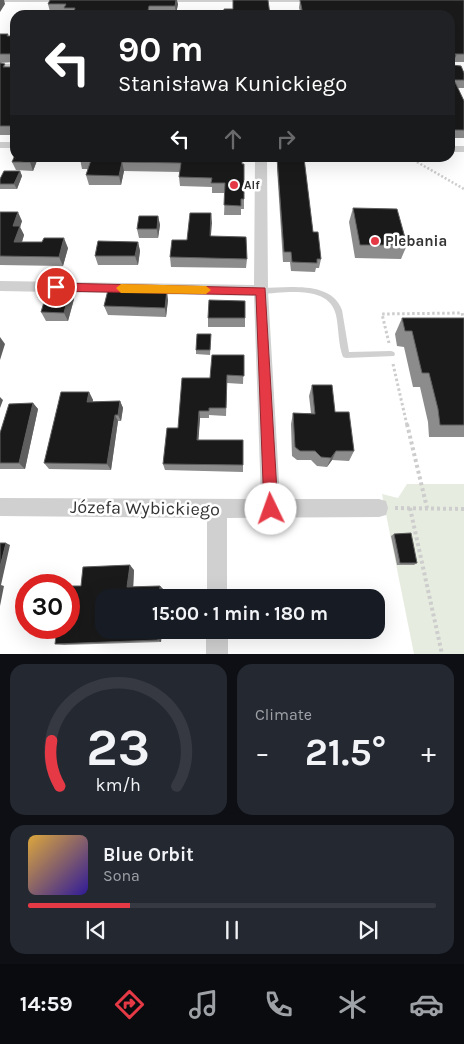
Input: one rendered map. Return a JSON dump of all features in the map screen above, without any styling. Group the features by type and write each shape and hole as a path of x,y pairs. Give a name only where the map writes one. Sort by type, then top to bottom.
{"street":[{"path":"0,0 80,0"},
{"path":"150,0 281,3 328,0"},
{"path":"261,162 261,291 271,509"},
{"path":"0,286 261,291"},
{"name":"Józefa Wybickiego","path":"0,507 379,508"},
{"path":"217,509 217,589"},
{"path":"217,639 217,654"}],"lane":[{"path":"261,291 314,290 323,292 337,306 346,355 391,354"}],"path":[{"path":"417,162 464,189"},
{"path":"427,508 382,314 462,313 464,320"},
{"path":"379,508 464,509"},
{"path":"410,508 442,654"}],"shaded area":[{"path":"407,484 464,484 464,654 414,654 382,494 398,498"}],"building":[{"path":"50,0 176,0 175,6 149,6 148,10 74,10 75,8 64,8 66,4 48,4"},
{"path":"233,0 268,0 269,10 224,10 233,9"},
{"path":"300,0 464,0 464,54 455,54 455,10 302,10"},
{"path":"0,34 8,34 7,36 10,36 10,54 0,54"},
{"path":"0,63 5,64 3,67 10,67 10,126 0,126"},
{"path":"455,65 461,66 464,80 455,80"},
{"path":"455,82 464,101 464,130 455,130"},
{"path":"90,162 122,162 119,176 86,175"},
{"path":"122,162 242,162 244,164 244,199 241,199 241,206 224,205 225,183 211,183 212,178 179,177 181,163"},
{"path":"277,162 304,162 313,232 318,232 321,259 317,259 317,263 292,262 291,252 284,252"},
{"path":"4,171 20,171 14,184 0,184"},
{"path":"353,208 397,209 407,245 360,245"},
{"path":"0,212 18,212 13,226 20,226 14,242 42,242 44,238 64,238 59,257 0,256"},
{"path":"190,213 211,213 210,236 246,237 247,259 170,257 172,240 187,240"},
{"path":"139,216 158,216 157,229 137,229"},
{"path":"98,241 138,242 135,256 95,256"},
{"path":"48,289 70,289 64,313 41,312"},
{"path":"108,290 167,290 165,308 104,306"},
{"path":"209,300 245,301 245,318 208,318"},
{"path":"402,318 464,318 464,425 440,425 429,373 422,373 412,331 405,331"},
{"path":"197,334 211,334 210,350 196,350"},
{"path":"212,355 244,355 244,376 227,375 226,408 209,408 209,411 199,411 197,440 243,440 243,465 163,464 167,428 178,428 182,378 210,378"},
{"path":"312,385 332,385 335,412 349,412 354,451 336,451 331,458 321,457 315,451 300,451 295,447 293,413 315,414"},
{"path":"61,392 89,392 87,402 120,401 118,415 115,415 107,464 44,463"},
{"path":"33,403 19,463 0,463 0,433 9,404"},
{"path":"411,533 417,563 400,563 394,534"},
{"path":"0,543 6,543 0,567"},
{"path":"130,565 127,587 160,586 160,589 95,589 95,639 158,640 55,644 56,639 80,639 80,586 83,567"}],"slow traffic":[{"path":"121,288 206,290"}],"place":[{"name":"Alf","path":"234,185"},
{"name":"Plebania","path":"375,241"}],"route":[{"path":"56,287 261,291 271,509"}]}
